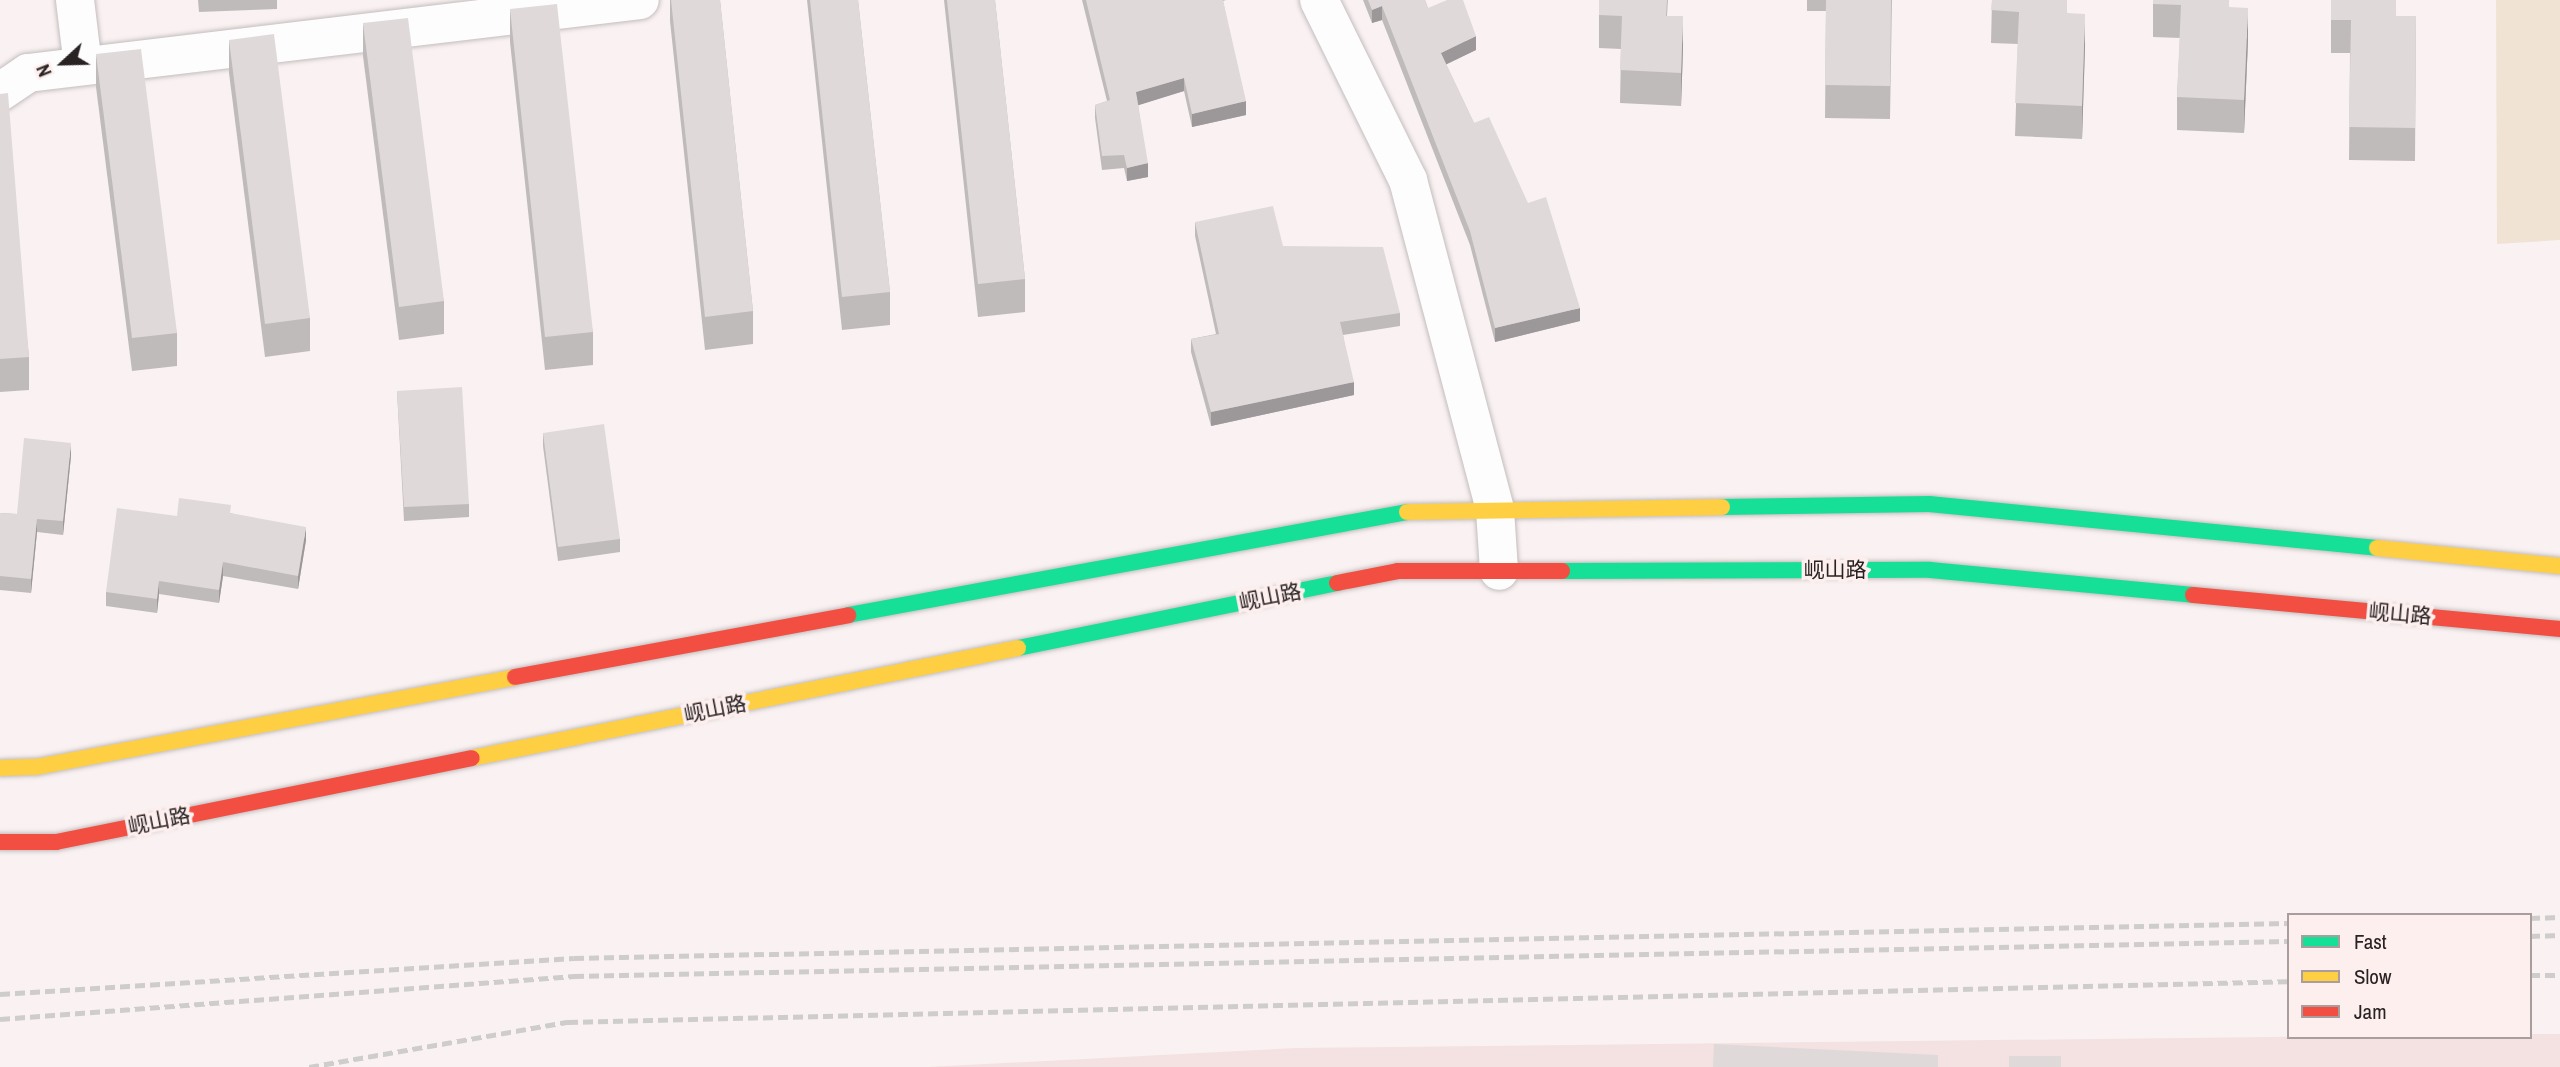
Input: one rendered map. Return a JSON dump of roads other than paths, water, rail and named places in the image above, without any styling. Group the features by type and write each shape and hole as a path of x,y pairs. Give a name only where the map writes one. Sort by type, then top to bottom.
{"highway":[{"path":"0,768 50,765 1394,512 1929,504 2560,566"},
{"name":"岘山路","path":"0,842 70,839 1398,571 1930,570 2560,629"}],"street":[{"path":"75,0 83,66"},
{"path":"0,92 28,73 640,0"},
{"path":"1319,0 1408,180 1495,510 1499,571"}],"railway":[{"path":"2532,918 2560,917"},
{"path":"0,994 574,958 2287,923"},
{"path":"2532,936 2560,935"},
{"path":"0,1019 574,976 2287,941"},
{"path":"2532,975 2560,975"},
{"path":"309,1067 568,1022 2287,981"}]}
